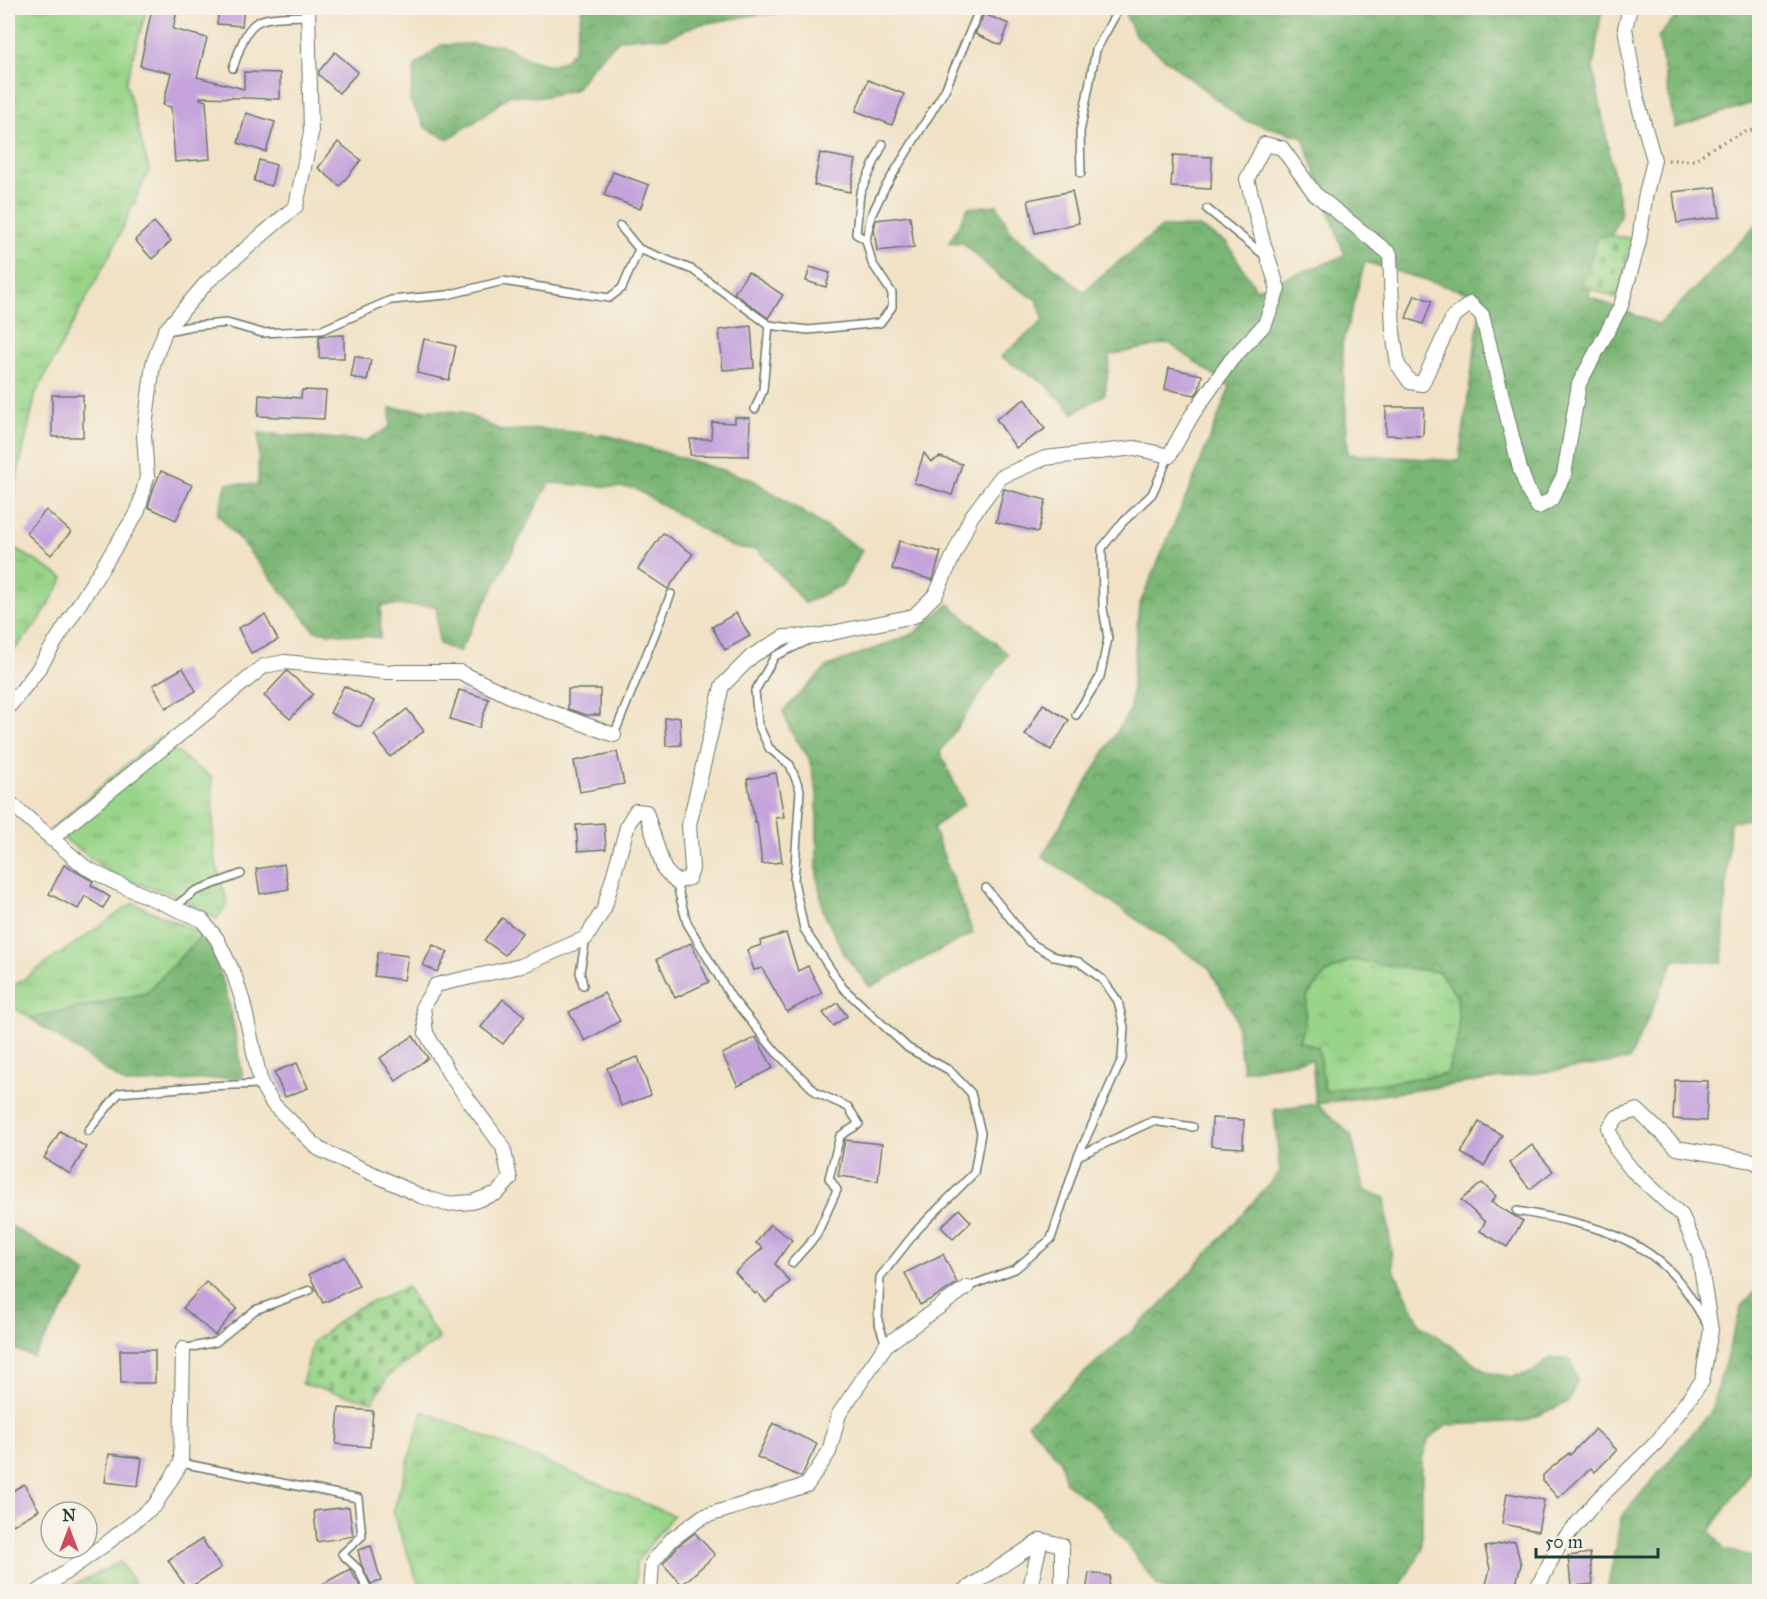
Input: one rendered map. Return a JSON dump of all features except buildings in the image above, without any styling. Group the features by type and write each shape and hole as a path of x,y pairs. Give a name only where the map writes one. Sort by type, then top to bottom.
{"street":[{"path":"8,801 85,867 116,884 202,920 217,939 234,974 243,1002 261,1084 273,1104 319,1149 421,1196 446,1204 471,1202 497,1193 510,1179 503,1147 449,1072 426,1033 423,1006 436,985 521,966 586,938 604,909 628,824 636,811 646,812 663,869 676,882 689,878 693,869 689,825 722,686 752,656 784,637 817,636 914,616 936,594 971,517 1001,477 1046,458 1135,448 1169,456 1192,416 1231,360 1265,324 1278,289 1247,179 1265,144 1282,148 1315,194 1390,254 1393,332 1398,365 1410,382 1422,384 1453,317 1470,304 1482,315 1520,469 1529,494 1538,507 1551,500 1564,475 1579,384 1622,306 1640,241 1645,198 1654,160 1638,104 1625,28 1630,8"},
{"path":"8,708 37,671 138,511 147,477 144,435 153,364 165,332 207,282 296,206 311,134 308,12"},
{"path":"51,839 264,666 285,662 387,672 460,672 516,699 614,735"},
{"path":"1535,1592 1559,1545 1598,1499 1657,1442 1702,1381 1711,1330 1699,1255 1682,1216 1631,1169 1616,1149 1610,1129 1617,1117 1637,1110 1677,1148 1753,1161 1760,1165"},
{"path":"650,1592 652,1563 671,1539 702,1517 807,1485 829,1452 840,1414 886,1345 967,1287"},
{"path":"38,1592 107,1543 155,1505 181,1462 183,1349"},
{"path":"1029,1592 1041,1540"},
{"path":"963,1592 1041,1540 1062,1545 1062,1592"}],"lane":[{"path":"620,226 639,249 693,270 769,325 808,330 880,322 892,307 892,293 872,263 866,240 871,216 884,189 945,90 980,8"},
{"path":"1081,173 1080,132 1096,50 1119,8"},
{"path":"233,68 244,35 256,21 308,12"},
{"path":"866,240 856,234 860,193 883,144"},
{"path":"1207,209 1269,259"},
{"path":"165,332 192,326 227,323 262,333 322,330 391,300 447,295 503,281 609,298 622,288 639,249"},
{"path":"755,409 764,390 769,325"},
{"path":"1076,715 1100,677 1108,638 1103,608 1102,548 1122,523 1152,494 1169,456"},
{"path":"614,735 671,594"},
{"path":"817,636 775,656 755,691 758,724 761,732 769,748 790,765 800,790 794,881 804,929 843,988 908,1048 949,1070 971,1093 981,1133 974,1173 918,1229 880,1277 878,1321 886,1345"},
{"path":"173,908 195,891 241,874"},
{"path":"676,882 687,923 731,997 776,1052 817,1093 848,1107 859,1124 840,1136 829,1178 837,1190 816,1236 792,1263"},
{"path":"967,1287 1015,1269 1051,1239 1078,1156 1122,1059 1124,1027 1118,1001 1102,979 1079,962 1055,957 1029,942 986,888"},
{"path":"584,985 580,972 586,938"},
{"path":"88,1131 119,1093 261,1084"},
{"path":"1078,1156 1153,1121 1193,1127"},
{"path":"1517,1211 1606,1230 1650,1253 1681,1284 1711,1330"},
{"path":"183,1349 216,1342 255,1311 310,1290"},
{"path":"181,1462 358,1498 362,1536 342,1554 358,1569 369,1592"}],"path":[{"path":"1654,160 1694,160 1714,146 1742,133 1760,128"}],"green space":[{"path":"8,8 147,8 126,82 149,170 116,243 36,393 8,517"},
{"path":"582,8 803,8 800,11 754,15 696,25 667,38 620,39 592,66 576,89 542,97 510,95 448,139 426,128 410,101 415,66 441,45 503,45 528,59 549,65 564,61 574,50"},
{"path":"1122,8 1602,8 1593,69 1621,212 1588,296 1659,325 1759,222 1759,819 1730,821 1722,963 1675,959 1629,1060 1317,1104 1351,1135 1364,1190 1385,1198 1393,1268 1420,1324 1487,1372 1510,1377 1531,1373 1551,1358 1572,1360 1577,1381 1568,1402 1525,1421 1448,1425 1429,1438 1422,1461 1422,1550 1397,1591 1167,1591 1157,1585 1101,1510 1066,1483 1060,1460 1028,1423 1161,1305 1280,1172 1274,1110 1316,1104 1312,1059 1243,1071 1235,1016 1209,968 1042,856 1130,710 1139,606 1230,387 1169,343 1110,355 1105,394 1074,413 1044,383 1001,357 1044,320 1037,300 1002,279 963,243 949,243 968,208 997,205 1011,232 1084,292 1162,227 1199,227 1227,243 1256,289 1345,256 1303,137 1243,120 1136,36","holes":["1365,262 1482,297 1459,461 1348,454 1342,345","1351,960 1439,972 1457,996 1459,1034 1447,1074 1325,1091 1318,1047 1299,1041 1305,1022 1307,997 1326,973"]},
{"path":"1684,8 1759,8 1759,101 1675,128 1658,37"},
{"path":"1599,235 1632,238 1618,299 1582,285"},
{"path":"390,408 462,412 502,431 542,429 610,436 751,479 862,550 843,585 805,603 758,550 732,547 634,488 549,483 459,652 439,644 436,606 381,605 380,638 315,631 218,514 227,483 258,485 259,433 366,441 390,427"},
{"path":"8,544 64,578 39,621 8,657"},
{"path":"949,604 1008,654 940,752 964,804 933,828 973,933 870,987 845,955 823,911 817,873 817,792 809,758 790,730 783,711 828,666 913,634"},
{"path":"159,737 197,768 212,777 214,856 228,905 216,919 176,895 118,878 51,829"},
{"path":"133,903 203,934 146,993 30,1018 8,1003 8,990"},
{"path":"203,934 219,968 233,1022 243,1077 126,1084 30,1018 146,993"},
{"path":"1351,960 1439,972 1457,996 1459,1034 1447,1074 1325,1091 1318,1047 1299,1041 1305,1022 1307,997 1326,973"},
{"path":"8,1224 87,1273 33,1357 8,1346"},
{"path":"407,1287 439,1339 388,1376 373,1402 302,1384 313,1342 355,1309"},
{"path":"1759,1288 1759,1458 1710,1531 1724,1550 1759,1557 1759,1591 1607,1591 1621,1517 1710,1413 1742,1305"},
{"path":"423,1411 673,1515 636,1563 636,1591 421,1591 393,1513"},
{"path":"120,1562 135,1584 150,1591 62,1591"}]}
